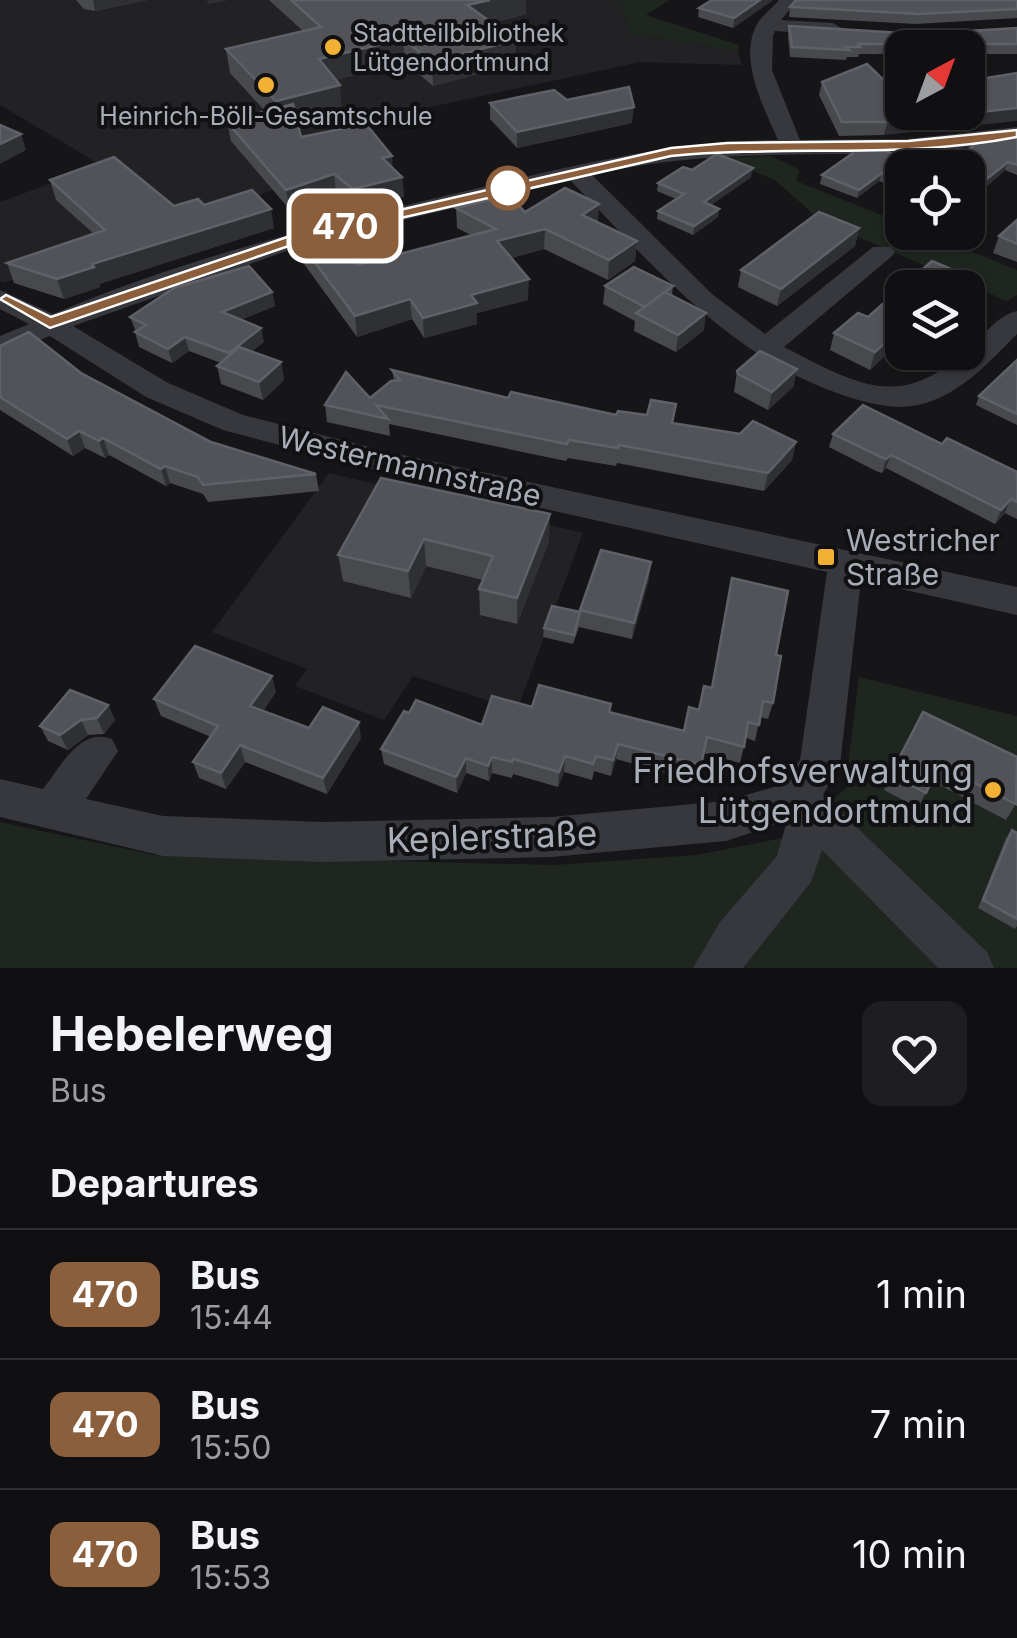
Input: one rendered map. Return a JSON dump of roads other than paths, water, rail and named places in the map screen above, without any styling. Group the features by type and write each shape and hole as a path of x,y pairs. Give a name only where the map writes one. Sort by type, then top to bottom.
{"street":[{"path":"789,0 766,25 758,44 758,60 791,146"},
{"path":"766,25 844,30"},
{"path":"0,347 50,323 304,236 684,150 908,146 1017,134"},
{"path":"576,173 724,317 765,349 842,386 884,397 907,397 950,380 1017,319"},
{"path":"765,349 882,252"},
{"name":"Westermannstraße","path":"0,298 50,323 157,390 234,423 389,464 1017,601"},
{"name":"Keplerstraße","path":"0,798 163,836 342,842 551,837 690,825 726,820 798,800 820,765 846,562"},
{"path":"51,811 98,751"},
{"path":"716,968 796,867 811,810 971,968"}],"place":[{"name":"Stadtteilbibliothek Lütgendortmund","path":"333,47"},
{"name":"Heinrich-Böll-Gesamtschule","path":"266,85"},
{"name":"Westricher Straße","path":"826,557"},
{"name":"Friedhofsverwaltung Lütgendortmund","path":"993,790"}]}
